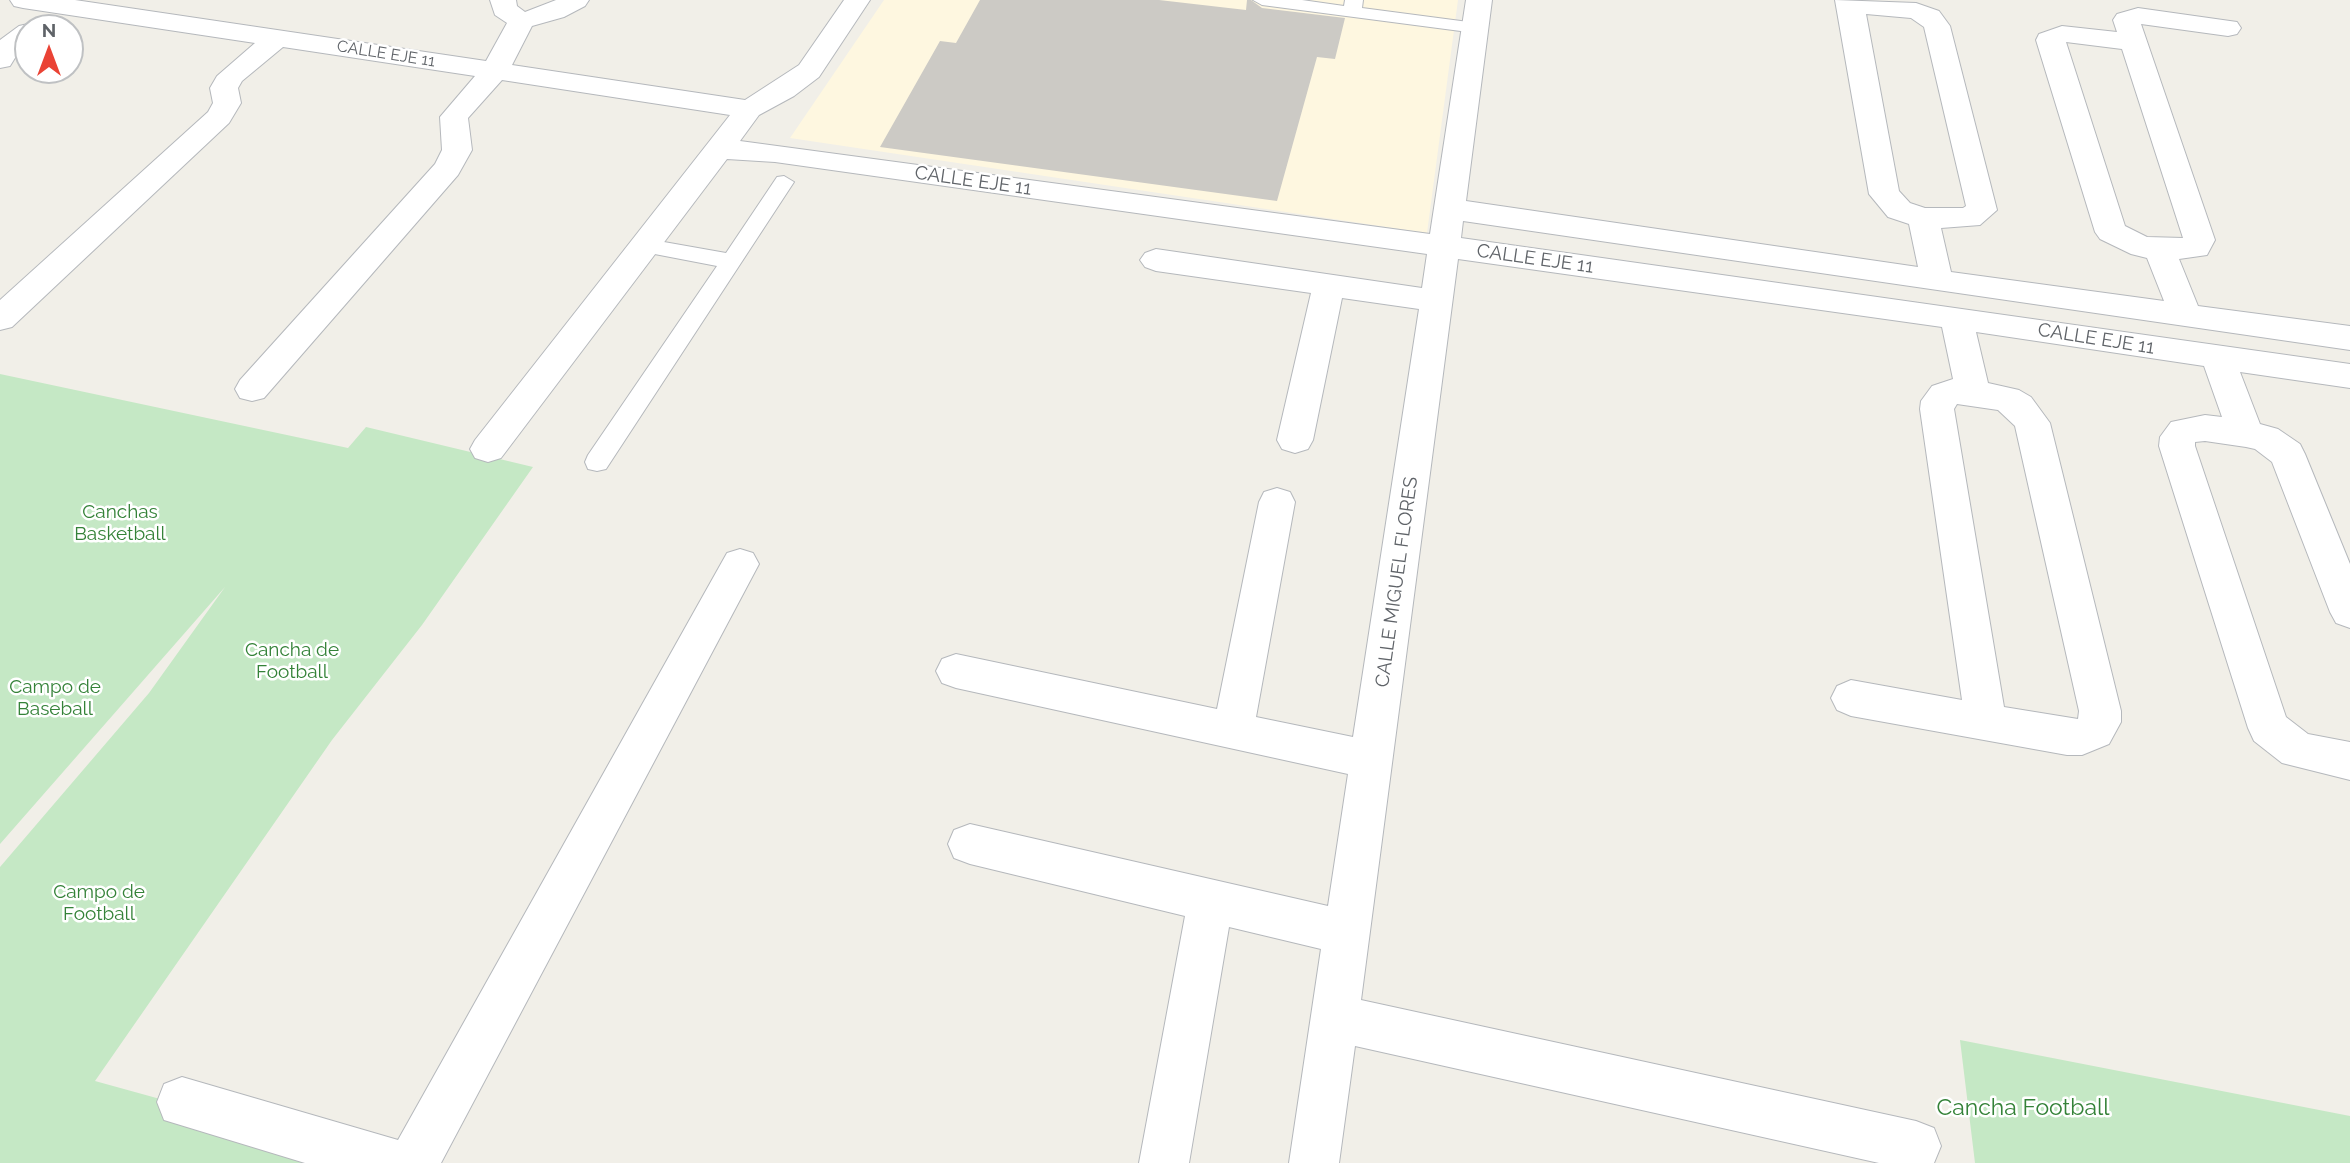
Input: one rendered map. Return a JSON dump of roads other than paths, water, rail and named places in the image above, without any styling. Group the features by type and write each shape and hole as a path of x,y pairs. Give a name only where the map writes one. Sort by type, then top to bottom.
{"street":[{"name":"CALLE EJE 11","path":"23,0 749,109"},
{"path":"503,0 504,9 521,21"},
{"path":"252,389 448,168 457,150 454,117 495,71 521,21 555,11 576,0"},
{"path":"488,449 647,246 749,109 784,90 809,71 858,0"},
{"path":"1849,2 1916,11 1930,17 1937,26 1982,210 1969,218 1923,218 1899,210 1884,194 1849,2"},
{"path":"51,14 61,6"},
{"name":"CALLE MIGUEL FLORES","path":"1314,1163 1478,14"},
{"path":"2133,42 2072,34 2062,34 2049,40 2111,232 2130,244 2159,249 2196,248 2199,240 2126,20 2130,16 2228,28"},
{"path":"0,319 219,117 227,103 224,88 231,76 277,38"},
{"path":"0,60 14,43"},
{"name":"CALLE EJE 11","path":"719,149 775,153 1956,317 2350,376"},
{"path":"1450,209 1937,281 2350,338"},
{"path":"1923,218 1937,281"},
{"path":"2159,249 2185,314"},
{"path":"1156,260 1437,301"},
{"path":"1295,440 1329,285"},
{"path":"1956,317 1973,392"},
{"path":"2217,357 2246,433"},
{"path":"1851,698 1986,723 2082,737 2094,732 2100,723 2100,711 2032,423 2019,406 2007,399 1973,392 1952,391 1938,401 1937,409 1986,723"},
{"path":"2350,612 2293,463 2277,445 2246,433 2192,427 2178,437 2177,446 2262,715 2269,728 2281,740 2315,756 2350,761"},
{"path":"1233,731 1277,502"},
{"path":"412,1163 740,564"},
{"path":"956,671 1371,760"},
{"path":"970,844 1346,933"},
{"path":"1164,1163 1211,901"},
{"path":"1335,1018 1916,1146"},
{"path":"182,1102 391,1163"}],"lane":[{"path":"1262,0 1478,14"},
{"path":"597,463 784,182"},
{"path":"647,246 732,261"}],"park label":[{"name":"Canchas Basketball","path":"120,523"},
{"name":"Cancha de Football","path":"292,661"},
{"name":"Campo de Baseball","path":"55,698"},
{"name":"Campo de Football","path":"99,903"},
{"name":"Cancha Football","path":"2023,1108"}]}
